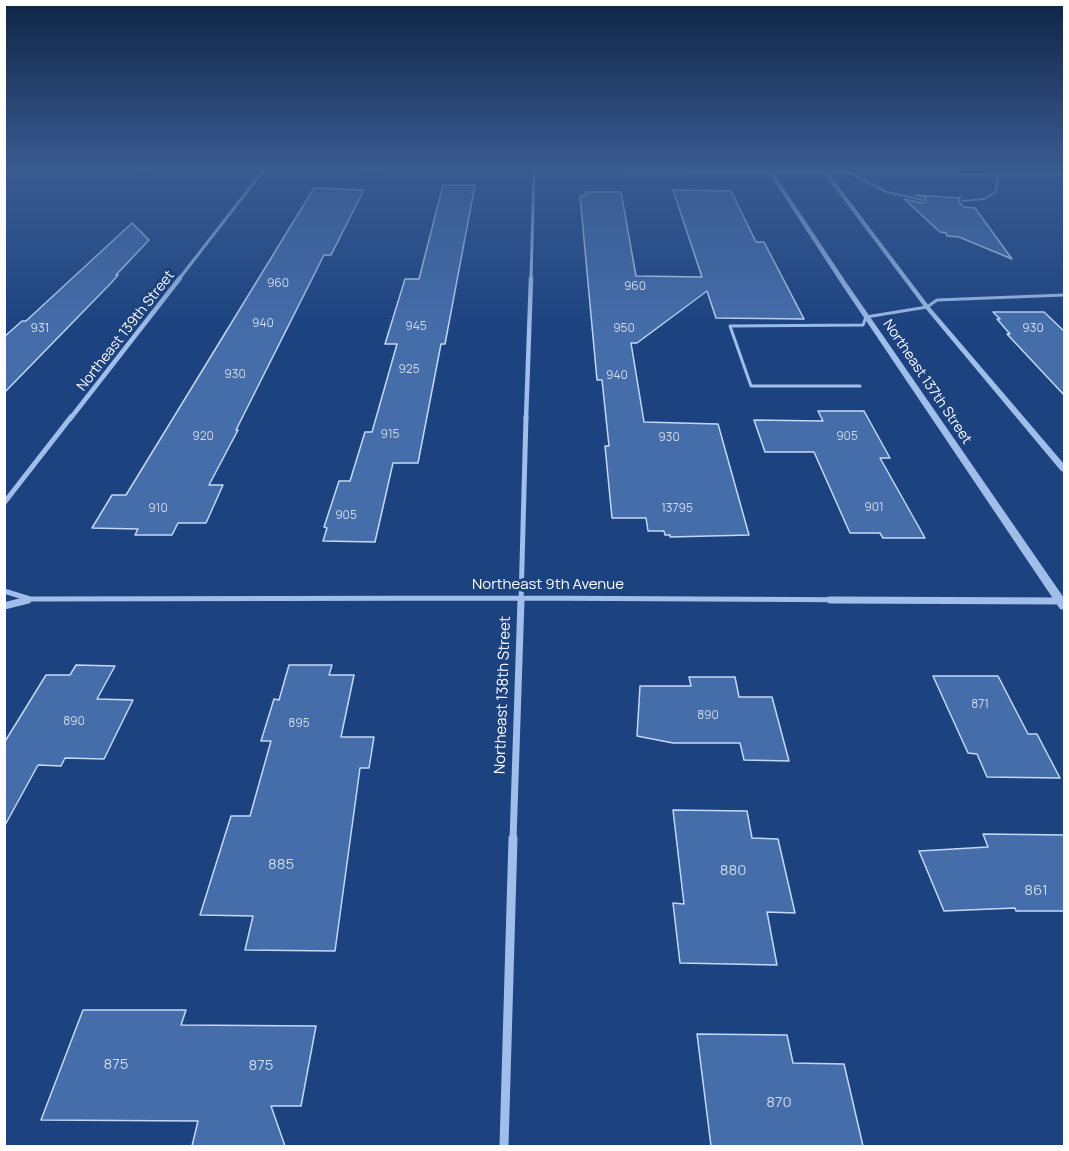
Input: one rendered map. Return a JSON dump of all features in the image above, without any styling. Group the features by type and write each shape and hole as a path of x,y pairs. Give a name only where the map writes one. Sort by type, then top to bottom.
{"street":[{"name":"Northeast 139th Street","path":"4,503 221,225"},
{"name":"Northeast 138th Street","path":"504,1146 532,225"},
{"name":"Northeast 137th Street","path":"806,225 866,317 1064,603"},
{"path":"865,225 927,306 1065,469"},
{"name":"Northeast 9th Avenue","path":"4,591 31,599"},
{"name":"Northeast 9th Avenue","path":"4,606 31,599 520,598 1064,603"}],"lane":[{"path":"860,386 751,386 730,326 863,325 866,317 927,306 938,300 1065,295"}],"building":[{"path":"130,225 134,225 149,240 112,282 4,393 4,337 22,321 26,321"},
{"path":"292,225 346,225 331,255 324,255 209,485 223,485 206,523 178,523 172,535 135,535 138,529 92,528 112,495 126,495"},
{"path":"433,225 468,225 445,344 441,344 418,463 393,463 375,542 323,541 327,528 324,527 339,481 350,481 365,432 372,432 397,344 385,344 405,279 419,279"},
{"path":"583,225 627,225 636,276 702,277 685,225 748,225 756,242 764,242 804,319 716,318 707,291 637,343 631,343 644,422 718,424 749,535 670,537 670,535 665,535 664,531 648,531 646,518 612,518 605,446 609,446 602,380 597,380"},
{"path":"932,225 987,225 1012,259 959,237 947,236 946,233 940,232"},
{"path":"993,312 1044,312 1065,332 1065,396 1007,334 1010,334"},
{"path":"818,411 864,411 890,458 880,458 925,538 883,538 880,533 850,533 814,452 765,452 754,420 823,421"},
{"path":"76,665 115,666 97,699 133,700 104,759 65,758 61,766 38,765 4,827 4,743 46,675 70,675"},
{"path":"289,665 332,665 329,675 354,675 341,737 374,737 369,768 360,768 335,951 245,950 253,916 200,915 231,816 250,816 271,741 261,741 274,699 279,700"},
{"path":"933,676 998,676 1028,734 1037,734 1060,778 987,777 977,754 968,753"},
{"path":"689,677 735,677 739,697 772,697 789,761 744,760 740,743 673,743 637,736 640,686 691,686"},
{"path":"673,810 747,811 752,838 778,839 795,913 767,912 777,965 680,963 673,903 684,904"},
{"path":"983,834 1065,835 1065,911 1016,911 1015,908 944,911 919,851 988,847"},
{"path":"83,1010 186,1010 181,1025 316,1026 301,1106 271,1106 285,1146 192,1146 198,1121 41,1120"},
{"path":"697,1034 787,1035 793,1063 844,1064 863,1146 711,1146"}]}
